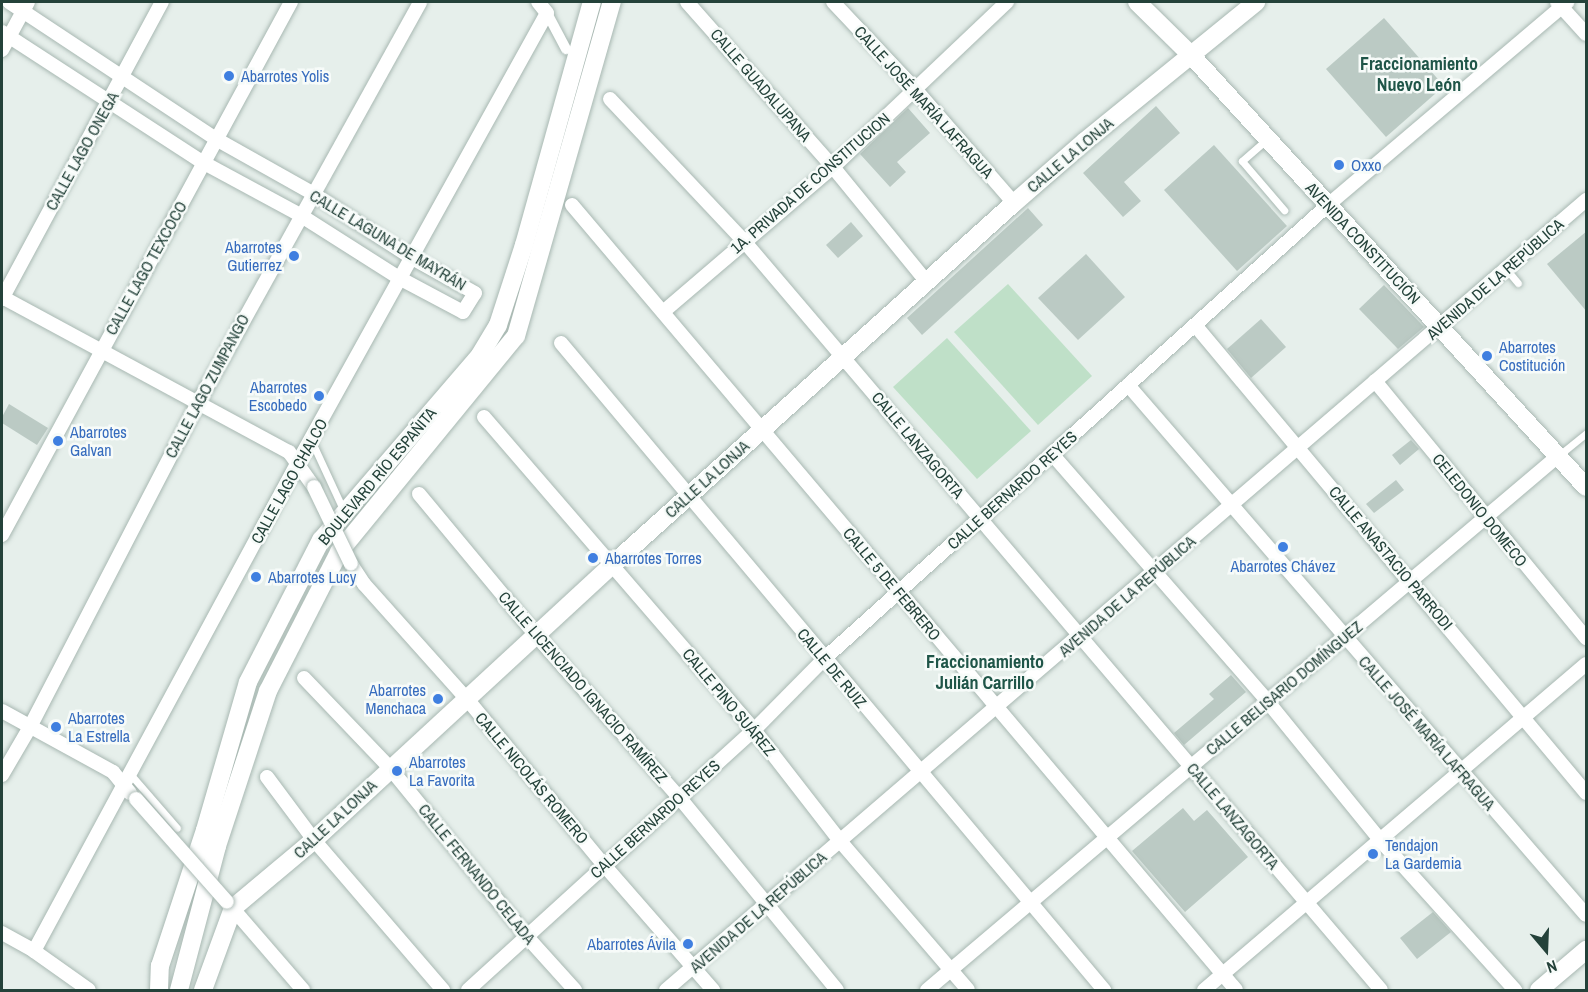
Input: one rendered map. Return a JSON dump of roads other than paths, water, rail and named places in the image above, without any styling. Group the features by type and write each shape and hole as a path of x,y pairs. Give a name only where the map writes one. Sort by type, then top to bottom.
{"main road":[{"name":"BOULEVARD RÍO ESPAÑITA","path":"159,990 160,966 206,830 248,682 321,540 480,355 498,325 524,245 592,2"},
{"name":"BOULEVARD RÍO ESPAÑITA","path":"179,990 217,846 268,691 339,552 516,336 612,2"},
{"name":"AVENIDA CONSTITUCIÓN","path":"1137,2 1191,55 1266,140 1587,487"},
{"name":"CALLE LA LONJA","path":"203,990 230,905 314,840 613,564 1014,203 1256,2"},
{"path":"1539,990 1587,950"},
{"path":"147,990 148,984 160,966"}],"street":[{"name":"CALLE LAGUNA DE MAYRÁN","path":"5,34 204,162 300,215 401,279 463,312 474,293 412,258 312,193 216,139 122,77 25,6 9,2"},
{"name":"CALLE LAGO ONEGA","path":"2,298 162,2"},
{"name":"CALLE LAGO TEXCOCO","path":"2,536 291,2"},
{"name":"CALLE LAGO ZUMPANGO","path":"2,775 30,727 198,403 312,193 420,2"},
{"path":"538,2 548,13 566,49"},
{"name":"CALLE GUADALUPANA","path":"687,2 833,167 926,281"},
{"name":"CALLE JOSÉ MARÍA LAFRAGUA","path":"832,2 916,90 1014,203"},
{"name":"1A. PRIVADA DE CONSTITUCION","path":"663,312 833,167 1008,2"},
{"path":"1562,3 1587,34"},
{"name":"CALLE BERNARDO REYES","path":"468,990 528,938 754,730 824,659 1328,205 1562,3"},
{"path":"2,50 5,34 25,6"},
{"name":"CALLE LAGO CHALCO","path":"34,951 298,462 548,13"},
{"name":"CALLE LANZAGORTA","path":"610,99 744,241 1381,990"},
{"name":"AVENIDA DE LA REPÚBLICA","path":"666,990 1587,200"},
{"name":"CALLE 5 DE FEBRERO","path":"572,205 1236,990"},
{"name":"CALLE NICOLÁS ROMERO","path":"2,298 289,452 315,487 351,564 364,584 466,699 604,866 713,990"},
{"name":"CALLE ANASTACIO PARRODI","path":"1195,325 1587,793"},
{"name":"CALLE DE RUIZ","path":"561,344 1104,990"},
{"name":"CELEDONIO DOMECO","path":"1375,381 1587,638"},
{"name":"CALLE JOSÉ MARÍA LAFRAGUA","path":"1128,385 1587,915"},
{"name":"CALLE PINO SUÁREZ","path":"484,417 754,730 840,842 968,990"},
{"path":"1052,454 1268,702 1380,840 1515,990"},
{"name":"CALLE BELISARIO DOMÍNGUEZ","path":"927,990 1558,456"},
{"name":"CALLE LICENCIADO IGNACIO RAMÍREZ","path":"419,494 536,635 679,797 765,906 837,990"},
{"path":"1204,990 1587,664"},
{"name":"CALLE FERNANDO CELADA","path":"304,678 390,768 528,938 575,990"},
{"path":"2,711 128,780 136,799 303,990"},
{"path":"267,777 314,840 443,990"},
{"path":"2,933 34,951 89,990"}],"lane":[{"path":"1266,140 1242,161 1284,210"},
{"path":"1507,270 1518,283"},
{"path":"1558,456 1587,433"},
{"path":"311,439 341,506"},
{"path":"128,780 177,828"}],"place":[{"name":"Abarrotes Yolis","path":"229,76"},
{"name":"Oxxo","path":"1339,165"},
{"name":"Abarrotes Gutierrez","path":"294,256"},
{"name":"Abarrotes Costitución","path":"1487,356"},
{"name":"Abarrotes Escobedo","path":"319,396"},
{"name":"Abarrotes Galvan","path":"58,441"},
{"name":"Abarrotes Chávez","path":"1283,547"},
{"name":"Abarrotes Torres","path":"593,558"},
{"name":"Abarrotes Lucy","path":"256,577"},
{"name":"Abarrotes Menchaca","path":"438,699"},
{"name":"Abarrotes La Estrella","path":"56,727"},
{"name":"Abarrotes La Favorita","path":"397,771"},
{"name":"Tendajon La Gardemia","path":"1373,854"},
{"name":"Abarrotes Ávila","path":"688,944"}],"district":[{"name":"Fraccionamiento Nuevo León","path":"1419,76"},
{"name":"Fraccionamiento Julián Carrillo","path":"985,673"}]}
